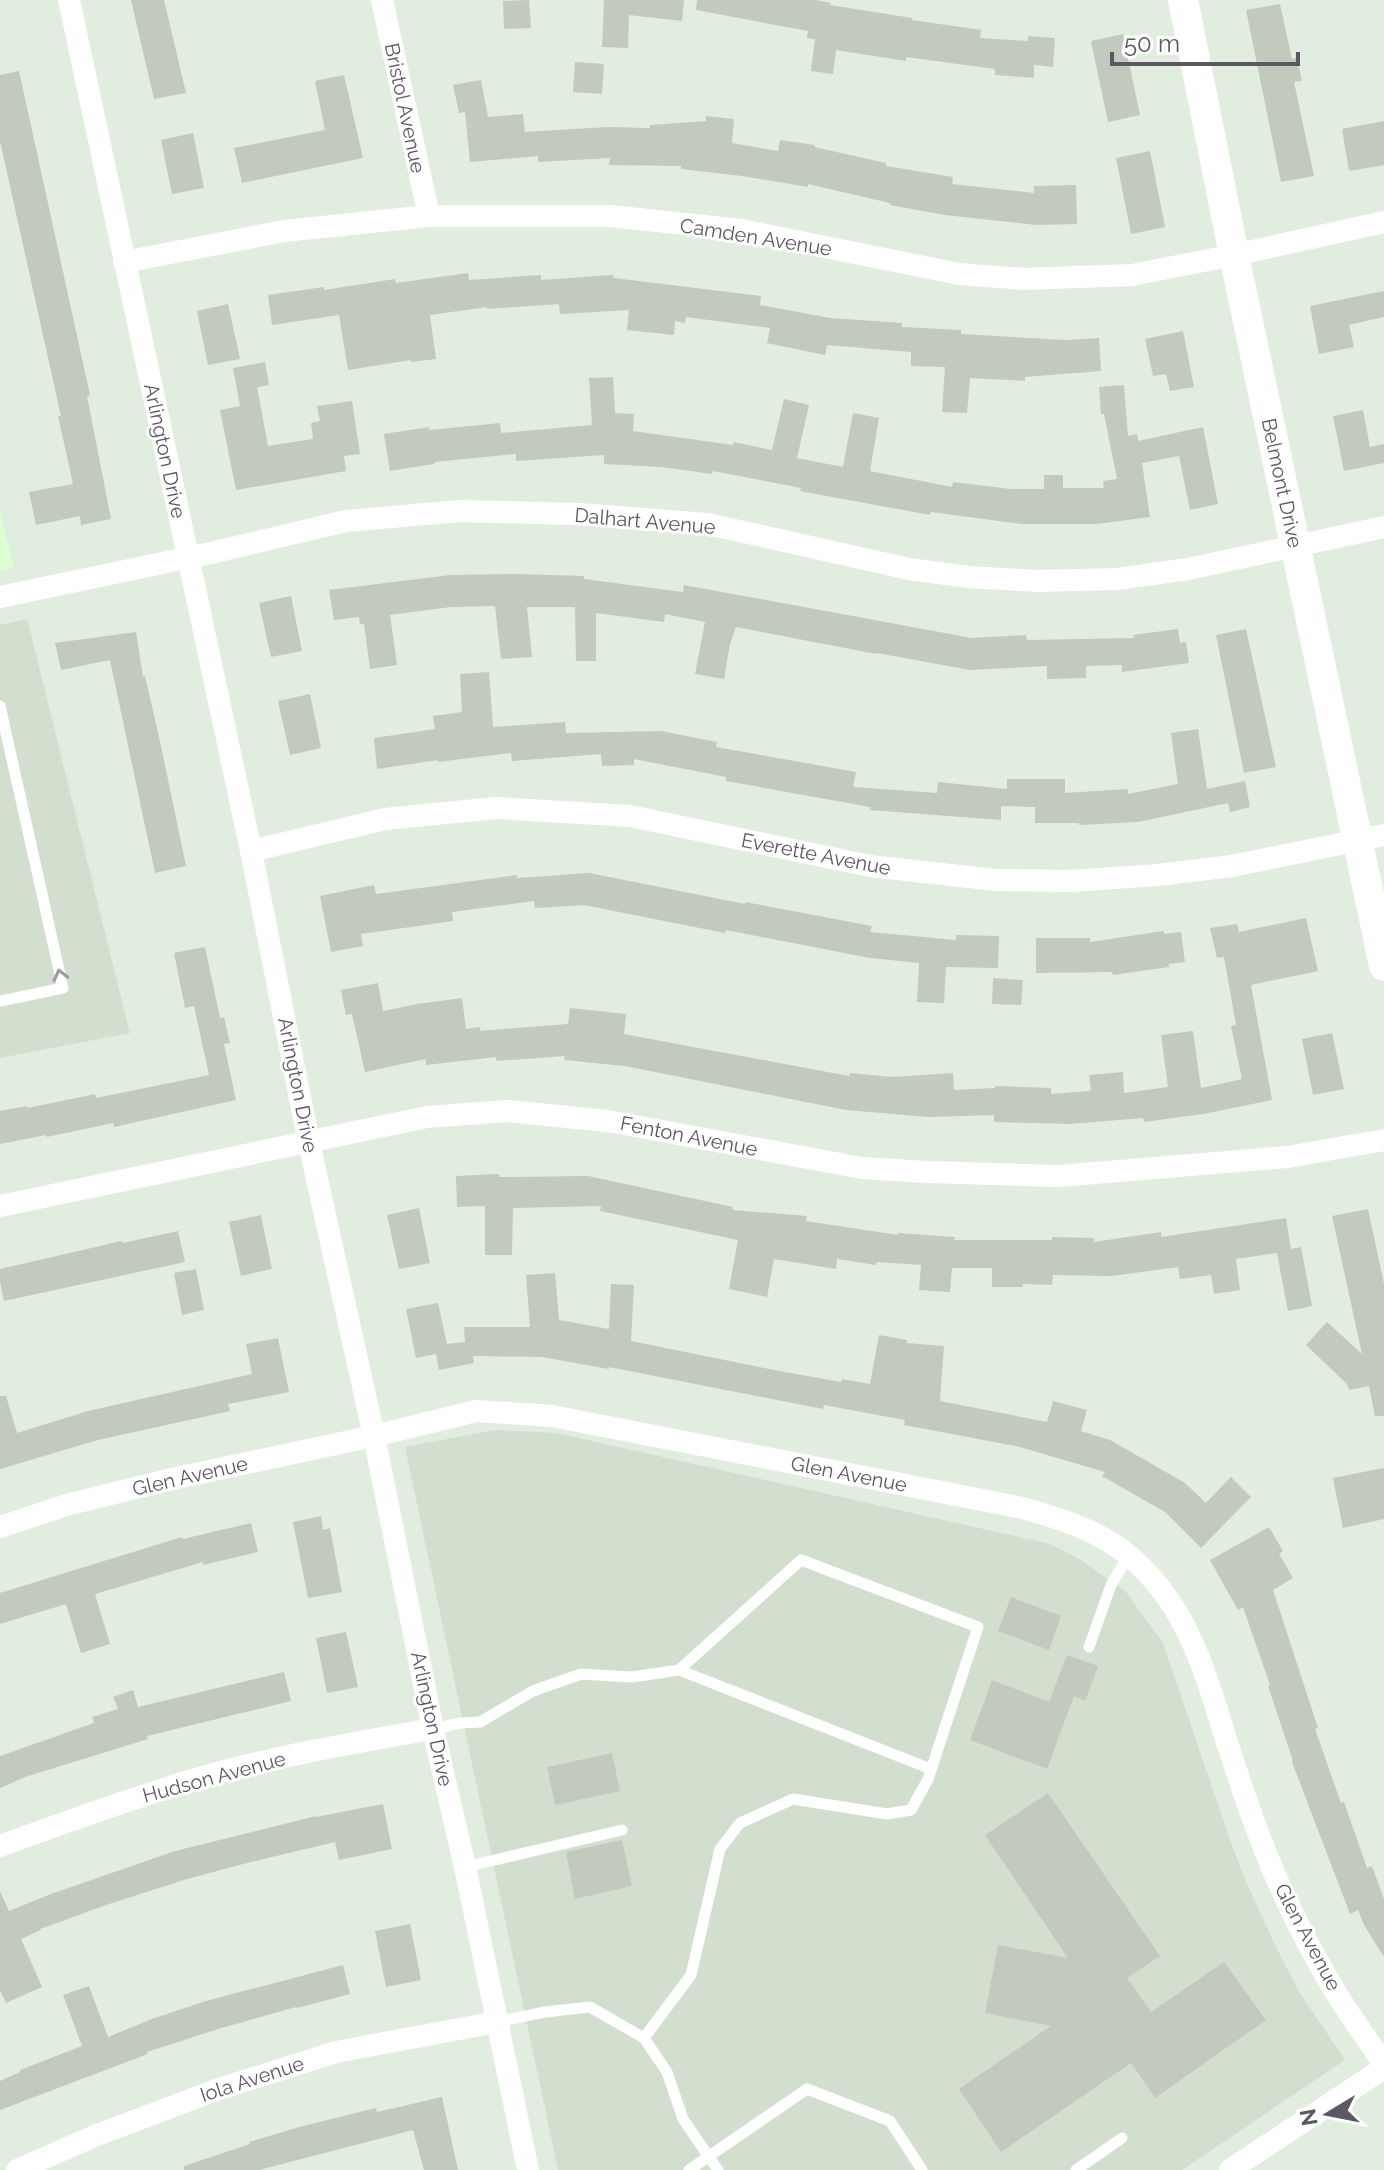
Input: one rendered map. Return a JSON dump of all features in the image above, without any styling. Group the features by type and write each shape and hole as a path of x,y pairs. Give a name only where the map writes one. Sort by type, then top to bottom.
{"street":[{"name":"Arlington Drive","path":"69,0 528,2170"},
{"name":"Bristol Avenue","path":"382,0 429,216"},
{"name":"Belmont Drive","path":"1183,0 1295,548 1371,838 1384,966"},
{"name":"Camden Avenue","path":"124,262 284,231 429,216 610,216 741,230 959,274 1024,279 1132,275 1384,222"},
{"name":"Dalhart Avenue","path":"0,597 346,521 460,511 579,514 708,524 909,569 969,577 1038,581 1131,577 1188,569 1384,527"},
{"name":"Everette Avenue","path":"251,851 385,819 496,808 630,816 870,866 996,880 1071,881 1158,875 1232,866 1371,838"},
{"name":"Fenton Avenue","path":"0,1206 427,1117 507,1111 608,1121 862,1168 927,1172 1059,1176 1287,1157 1384,1140"},
{"name":"Glen Avenue","path":"0,1527 70,1504 476,1411 552,1416 1023,1508 1060,1519 1094,1533 1128,1556 1168,1599 1185,1624 1203,1668 1238,1778 1284,1894 1327,1979 1384,2066"},
{"name":"Hudson Avenue","path":"0,1846 66,1821 194,1780 313,1751 433,1729"},
{"name":"Iola Avenue","path":"17,2170 97,2135 219,2089 336,2052 497,2022"},
{"path":"1230,2170 1384,2066"}],"lane":[{"path":"0,706 63,988 0,1001"},
{"path":"1089,1647 1111,1585 1128,1556"},
{"path":"644,2038 691,1975 720,1849 740,1823 793,1799 887,1814 911,1810 931,1769 978,1627 801,1560 679,1670"},
{"path":"433,1729 480,1722 533,1691 581,1674 632,1677 679,1670 931,1769"},
{"path":"465,1867 622,1830"},
{"path":"497,2022 590,2007 644,2038 667,2072 683,2119 718,2170"},
{"path":"689,2170 807,2089 890,2121 922,2170"},
{"path":"1079,2169 1122,2138"}],"shaded area":[{"path":"0,511 14,568 0,571"},
{"path":"27,619 130,1033 0,1058 0,625"},
{"path":"495,1430 556,1433 1050,1544 1078,1558 1126,1592 1163,1643 1230,1840 1274,1943 1299,1992 1345,2060 1182,2170 558,2170 405,1447"}],"building":[{"path":"131,0 164,0 186,93 154,99"},
{"path":"529,0 531,28 504,29 503,1"},
{"path":"604,0 684,0 682,21 629,15 628,48 602,47"},
{"path":"697,0 816,0 912,20 981,30 980,38 1028,41 1028,36 1055,38 1053,67 1034,65 1034,78 995,75 995,69 906,57 906,61 836,50 833,74 811,71 815,39 807,38 808,31 696,10"},
{"path":"1280,4 1292,59 1297,58 1302,81 1294,82 1314,176 1281,182 1246,10"},
{"path":"1123,34 1140,115 1108,122 1091,41"},
{"path":"575,62 604,64 602,94 573,92"},
{"path":"19,71 90,395 87,396 111,519 81,525 80,516 36,525 29,492 73,484 58,416 61,416 0,141 0,75"},
{"path":"344,75 363,158 242,183 234,148 325,130 315,81"},
{"path":"481,80 488,117 523,114 525,132 650,128 650,125 706,121 706,116 734,119 732,143 778,151 780,140 815,145 886,163 886,166 953,177 952,184 1034,193 1034,186 1076,185 1077,224 1036,225 945,215 808,184 808,187 681,169 681,166 609,165 610,158 538,162 538,156 470,162 465,112 459,113 453,85"},
{"path":"1384,121 1384,165 1349,171 1342,129"},
{"path":"193,133 204,188 172,194 161,140"},
{"path":"1150,151 1165,227 1131,234 1116,158"},
{"path":"468,273 469,280 541,275 541,280 613,275 614,278 761,296 760,305 830,318 961,330 961,334 1066,340 1099,338 1101,371 1025,377 1025,381 970,378 967,413 942,412 945,367 911,366 911,352 827,345 825,355 767,343 770,328 686,317 685,323 675,321 674,335 627,330 629,310 560,314 559,304 487,307 430,315 436,359 348,370 339,315 272,325 268,295"},
{"path":"1384,291 1384,317 1349,325 1354,347 1319,354 1310,306"},
{"path":"228,304 240,359 208,365 197,311"},
{"path":"1183,331 1194,387 1170,391 1166,374 1153,376 1145,339"},
{"path":"265,362 269,385 257,387 268,446 313,439 311,423 320,421 317,406 352,401 360,454 344,456 346,471 236,490 220,410 240,406 233,368"},
{"path":"613,377 615,413 634,414 633,431 733,445 734,442 772,450 784,399 809,405 797,458 843,467 853,413 879,418 870,471 952,487 953,482 1010,489 1044,489 1044,475 1063,475 1063,488 1104,488 1103,481 1117,479 1104,414 1101,414 1099,387 1124,385 1128,436 1137,434 1138,441 1203,427 1218,504 1190,510 1179,456 1142,463 1150,517 1097,524 1021,524 931,512 930,515 713,471 712,474 604,464 604,455 516,461 516,454 434,462 390,471 384,434 429,427 429,430 500,423 501,433 592,425 589,378"},
{"path":"1363,410 1370,447 1384,444 1384,463 1344,471 1333,416"},
{"path":"450,575 584,576 584,579 683,592 684,585 972,638 1026,635 1027,640 1134,638 1133,635 1178,629 1180,643 1186,642 1189,663 1122,672 1122,665 1086,666 1086,678 1047,679 1047,666 970,670 736,627 724,679 695,674 705,622 665,614 664,622 596,613 596,661 576,661 575,607 527,607 532,657 501,659 495,606 451,607 390,615 397,665 370,669 364,624 360,624 359,617 334,620 329,590"},
{"path":"291,596 302,651 271,657 259,603"},
{"path":"1246,629 1276,767 1244,773 1216,635"},
{"path":"136,632 143,677 186,866 155,873 110,660 61,670 55,643"},
{"path":"489,672 493,727 565,722 566,733 661,731 717,742 716,747 856,772 853,787 937,793 938,782 1007,789 1007,779 1065,779 1065,793 1128,789 1128,794 1178,784 1171,733 1198,729 1207,789 1245,781 1250,807 1230,812 1228,803 1138,822 1079,825 1035,823 1035,807 1001,806 1001,820 870,810 870,807 726,781 726,777 634,759 634,765 602,766 601,754 512,761 511,753 377,769 374,738 435,729 433,716 462,712 460,674"},
{"path":"310,694 321,748 290,755 278,701"},
{"path":"589,873 872,926 870,932 956,940 956,935 999,936 998,968 946,967 944,1003 917,1002 919,963 870,958 726,930 725,933 584,905 535,908 534,901 452,912 453,921 361,934 363,946 331,952 320,896 374,885 376,894 517,875 517,878"},
{"path":"1306,918 1318,971 1251,985 1272,1100 1144,1122 1143,1118 1070,1124 994,1122 994,1115 930,1117 846,1110 625,1066 564,1060 565,1056 496,1061 496,1057 426,1065 426,1059 365,1072 352,1014 346,1015 341,990 378,983 383,1011 462,998 466,1029 480,1027 480,1031 568,1024 570,1008 626,1014 624,1034 849,1076 850,1073 892,1077 953,1073 954,1090 995,1086 1051,1088 1051,1094 1091,1091 1089,1075 1123,1072 1124,1093 1168,1087 1161,1035 1193,1031 1201,1088 1242,1079 1231,1026 1236,1025 1224,957 1217,958 1210,928 1237,924 1239,932"},
{"path":"1164,931 1164,934 1181,932 1185,962 1113,975 1112,972 1036,973 1036,938 1090,938 1090,942"},
{"path":"205,947 220,1018 224,1017 230,1043 224,1044 236,1100 114,1127 113,1123 0,1144 0,1111 95,1094 96,1098 209,1075 194,1006 185,1008 174,953"},
{"path":"993,978 1023,980 1021,1005 992,1004"},
{"path":"1332,1033 1344,1089 1313,1095 1302,1039"},
{"path":"499,1174 499,1177 588,1176 733,1207 733,1210 807,1216 806,1221 898,1235 955,1237 954,1240 1052,1240 1052,1237 1094,1238 1094,1242 1161,1232 1161,1237 1286,1218 1291,1249 1301,1247 1312,1306 1288,1311 1277,1253 1236,1259 1240,1290 1214,1294 1211,1275 1180,1279 1178,1267 1112,1276 1053,1275 1052,1285 1023,1284 1023,1287 992,1287 992,1268 952,1268 950,1292 919,1290 921,1265 877,1262 876,1265 837,1259 836,1269 774,1259 767,1297 729,1289 738,1240 600,1211 601,1206 513,1208 512,1255 485,1255 485,1206 457,1207 456,1176"},
{"path":"419,1208 430,1263 399,1269 387,1215"},
{"path":"1368,1209 1384,1284 1384,1416 1375,1416 1369,1386 1349,1390 1347,1384 1306,1345 1327,1322 1362,1354 1332,1216"},
{"path":"261,1215 272,1269 241,1276 229,1222"},
{"path":"178,1231 185,1262 4,1301 0,1269"},
{"path":"196,1269 204,1310 182,1315 174,1273"},
{"path":"555,1273 559,1320 609,1329 611,1284 634,1285 631,1341 774,1370 870,1384 879,1335 907,1340 907,1343 944,1346 940,1401 1047,1422 1053,1401 1087,1410 1081,1431 1110,1440 1185,1483 1206,1503 1231,1477 1251,1497 1201,1548 1165,1512 1102,1476 1105,1472 1020,1447 904,1425 905,1420 824,1405 823,1409 542,1357 473,1356 474,1363 439,1370 436,1354 416,1358 406,1309 438,1303 447,1344 465,1342 464,1327 530,1327 526,1275"},
{"path":"278,1338 289,1392 228,1404 230,1411 98,1440 0,1469 0,1396 6,1396 17,1433 88,1411 252,1374 246,1344"},
{"path":"1384,1468 1384,1519 1343,1528 1333,1478"},
{"path":"321,1516 323,1530 330,1528 342,1592 308,1598 293,1522"},
{"path":"251,1523 258,1552 203,1565 203,1562 95,1594 110,1644 81,1653 66,1604 0,1624 0,1593 182,1537"},
{"path":"1269,1527 1283,1551 1279,1554 1293,1578 1273,1590 1318,1728 1315,1729 1367,1868 1372,1866 1384,1899 1384,1957 1358,1910 1350,1914 1292,1762 1243,1607 1238,1610 1210,1560"},
{"path":"1011,1597 1061,1616 1049,1650 998,1631"},
{"path":"346,1632 358,1687 327,1693 316,1638"},
{"path":"1067,1655 1098,1666 1085,1701 1074,1696 1047,1769 970,1740 992,1680 1049,1702"},
{"path":"284,1672 291,1701 147,1736 148,1739 25,1777 0,1788 0,1756 94,1723 92,1717 118,1709 113,1697 133,1690 138,1707"},
{"path":"612,1753 620,1791 555,1805 547,1767"},
{"path":"1048,1793 1160,1956 1127,1978 1151,2012 1224,1962 1266,2020 1155,2098 1131,2063 1001,2152 959,2089 1051,2026 985,2013 998,1945 1068,1958 985,1835"},
{"path":"383,1804 392,1849 339,1860 335,1842 247,1863 109,1904 21,1939 42,1987 6,2003 0,1990 0,1891 9,1911 175,1851 316,1816"},
{"path":"622,1840 632,1886 575,1899 566,1852"},
{"path":"410,1924 421,1980 386,1987 375,1931"},
{"path":"343,1965 350,1994 218,2029 147,2052 0,2110 0,2081 82,2046 63,1995 89,1986 108,2037 206,2001"},
{"path":"442,2097 458,2170 424,2170 413,2130 259,2170 184,2170 184,2166 303,2126 376,2108 377,2112"}]}
